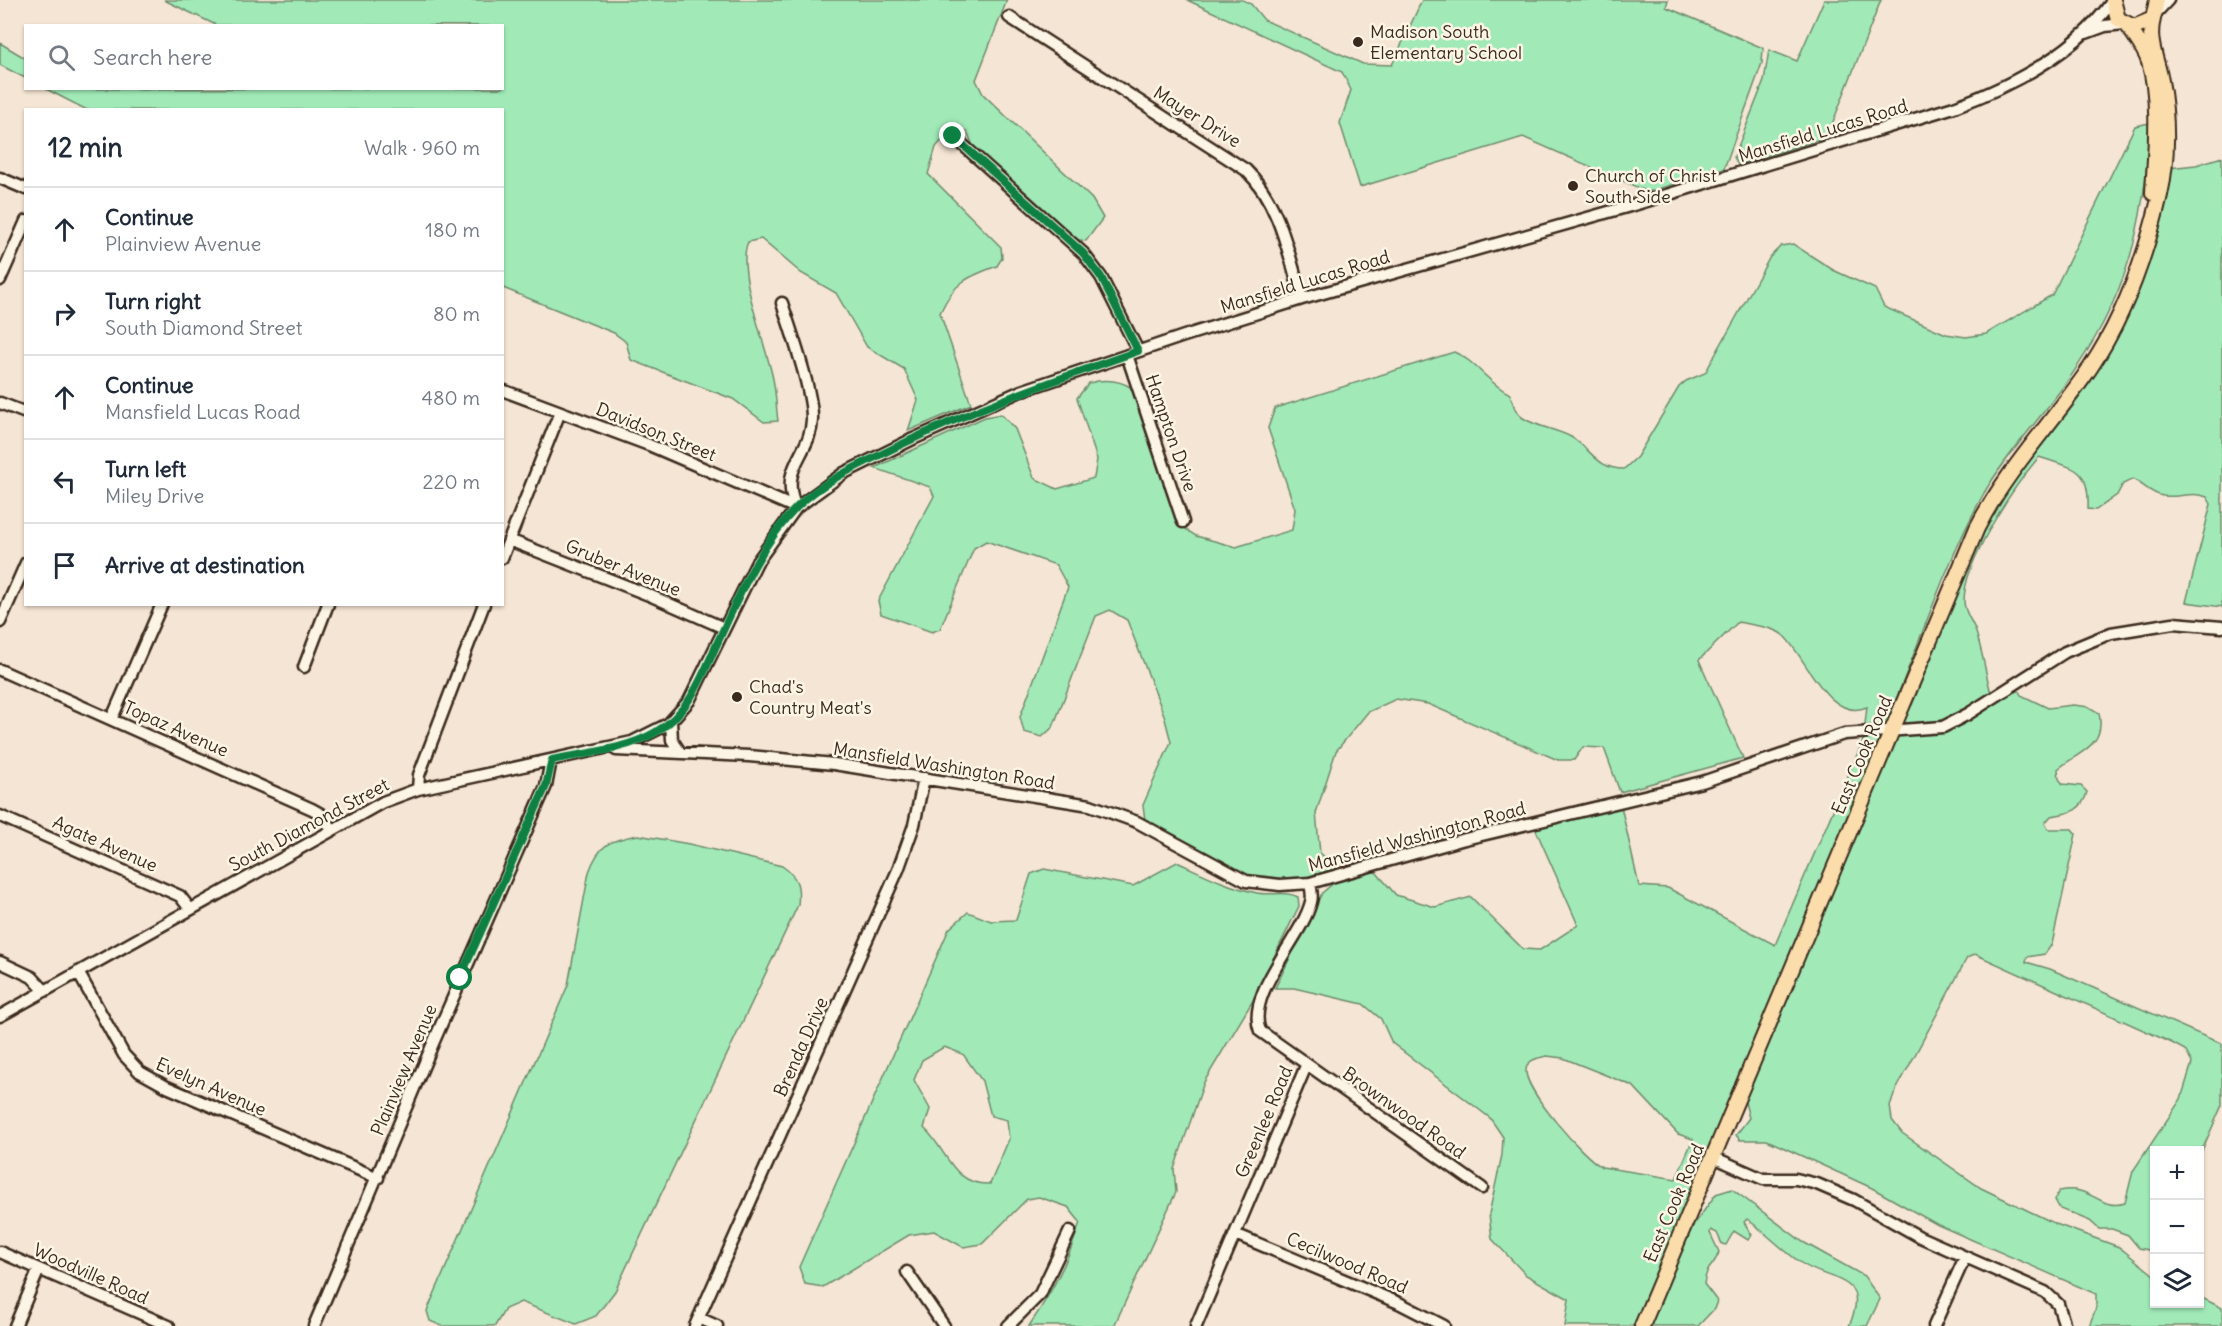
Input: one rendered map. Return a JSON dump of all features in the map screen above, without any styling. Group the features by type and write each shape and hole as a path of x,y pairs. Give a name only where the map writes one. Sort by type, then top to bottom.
{"main road":[{"name":"East Cook Road","path":"2113,0 2114,13 2126,25 2149,62 2156,149 2152,219"},
{"name":"East Cook Road","path":"1642,1326 1982,519 2009,475 2076,387 2106,343 2131,291 2163,175 2165,131 2161,80 2151,40 2155,11"},
{"path":"2126,25 2141,26 2155,11"}],"street":[{"name":"Mansfield Lucas Road","path":"2083,34 2113,0"},
{"path":"2155,11 2168,0"},
{"name":"Mayer Drive","path":"1009,17 1246,170 1261,187 1273,207 1302,299"},
{"name":"Mansfield Lucas Road","path":"659,730 671,721 689,701 757,562 796,508 844,473 913,439 1021,391 1138,351 1302,299 1637,204 1930,116 1984,96 2018,78 2083,34 2105,26 2126,25"},
{"path":"953,136 1083,253 1101,277 1138,351"},
{"path":"0,178 24,188"},
{"path":"0,280 24,226"},
{"path":"782,303 812,418 790,480 791,496 796,508"},
{"name":"Hampton Drive","path":"1127,355 1183,522"},
{"name":"Davidson Street","path":"504,391 649,445 796,508"},
{"path":"0,403 24,412"},
{"path":"504,553 560,411"},
{"name":"Gruber Avenue","path":"509,540 649,595 724,628"},
{"path":"0,622 24,568"},
{"path":"112,718 161,606"},
{"path":"304,667 327,606"},
{"path":"418,789 419,775 483,606"},
{"name":"Mansfield Washington Road","path":"603,750 680,752 795,760 924,778 1104,809 1137,822 1223,871 1246,881 1280,885 1311,883 1461,840 1702,782 1844,734 1932,730 1954,722 2065,652 2104,635 2127,629 2173,623 2222,627"},
{"name":"Topaz Avenue","path":"0,670 312,809 321,814 332,829"},
{"path":"671,721 672,740 680,752"},
{"name":"South Diamond Street","path":"0,1016 370,807 418,789 603,750 632,742 659,730"},
{"name":"Plainview Avenue","path":"314,1326 378,1178 438,1030 546,786 552,760"},
{"name":"Brenda Drive","path":"697,1322 900,864 914,825 924,778"},
{"name":"Agate Avenue","path":"0,816 180,896 190,909"},
{"name":"Greenlee Road","path":"1196,1326 1306,1066 1266,1038 1260,1031 1258,1017 1266,988 1311,902 1311,883"},
{"path":"0,962 32,977 45,991"},
{"name":"Evelyn Avenue","path":"78,972 124,1055 140,1072 167,1087 378,1178"},
{"name":"Brownwood Road","path":"1306,1066 1482,1188"},
{"path":"1713,1157 1763,1179 1796,1179 1817,1184 1965,1257 2045,1292 2058,1304 2065,1326"},
{"path":"1008,1326 1040,1294 1070,1231"},
{"name":"Cecilwood Road","path":"1235,1234 1399,1303 1444,1326"},
{"name":"Woodville Road","path":"0,1252 169,1326"},
{"path":"1934,1326 1965,1257"},
{"path":"15,1326 39,1269"},
{"path":"907,1272 944,1326"},
{"path":"697,1322 717,1326"}],"green space":[{"path":"164,0 1007,0 976,80 983,94 1092,199 1103,218 1086,241 1074,239 973,146 967,131 952,129 936,147 928,174 1001,247 1002,258 997,266 969,278 956,287 940,313 971,404 908,431 918,400 904,369 867,347 836,293 801,273 761,239 748,242 745,254 749,289 770,365 778,421 764,422 733,399 631,360 626,342 614,333 504,288 504,108 83,108 48,90 504,90 504,24 214,24"},
{"path":"1187,0 1243,0 1251,4 1264,20 1363,64 1392,65 1422,0 1668,0 1666,7 1763,48 1762,63 1724,169 1648,192 1523,137 1360,187 1340,123 1351,90 1342,72"},
{"path":"1824,0 1881,0 1827,137 1738,165 1734,157 1764,81 1769,50 1797,61"},
{"path":"0,43 24,57 24,77 0,65"},
{"path":"2150,123 2143,196 2137,229 2118,291 2087,352 1984,493 1947,571 1893,707 1912,705 1953,601 1988,524 2031,458 2084,391 2116,340 2141,285 2150,257 2169,168 2196,165 2222,157 2222,607 2186,602 2211,504 2207,497 2202,495 2163,496 2133,479 2123,484 2117,495 2096,510 2088,509 2088,495 2083,477 2070,467 2039,457 2004,505 1981,546 1966,585 1964,605 1974,627 1991,693 1996,701 2017,688 2021,695 2048,708 2073,705 2089,707 2099,713 2099,733 2095,740 2089,747 2058,769 2059,779 2063,784 2081,786 2087,792 2078,808 2051,816 2045,823 2048,829 2072,829 2076,834 2052,944 2045,954 2027,957 2026,962 2050,969 2222,1044 2222,1105 2204,1146 2150,1146 2150,1249 2139,1248 2128,1235 2112,1229 2099,1229 2090,1221 2060,1209 2055,1200 2059,1191 2080,1191 2108,1204 2125,1203 2133,1171 2181,1099 2192,1063 2185,1050 2172,1043 1975,954 1967,958 1894,1094 1890,1106 1892,1120 1902,1133 1981,1188 2056,1224 2119,1247 2150,1272 2150,1308 2204,1308 2204,1299 2222,1308 2222,1326 2089,1326 2096,1308 2096,1294 1938,1225 1872,1188 1767,1140 1740,1140 1736,1135 1749,1118 1744,1098 1892,747 1874,761 1635,1326 1565,1326 1569,1299 1526,1275 1492,1239 1489,1214 1502,1155 1503,1137 1490,1118 1392,1043 1381,1019 1363,1004 1294,988 1275,988 1322,893 1344,874 1376,872 1396,895 1435,907 1471,897 1523,949 1540,950 1578,925 1535,828 1621,806 1639,886 1668,888 1775,945 1863,741 1867,707 1853,709 1841,706 1830,697 1780,633 1769,628 1738,622 1699,660 1743,758 1620,792 1604,748 1583,747 1574,760 1558,760 1428,704 1396,699 1368,712 1336,751 1316,813 1320,853 1338,868 1306,877 1274,881 1259,879 1225,867 1145,820 1143,805 1171,742 1164,715 1127,620 1110,610 1096,616 1053,727 1042,737 1024,732 1020,717 1068,587 1056,565 986,541 974,548 940,629 932,632 881,614 878,601 934,496 930,487 874,468 985,417 1001,414 1015,429 1034,478 1057,489 1094,478 1097,459 1077,398 1089,383 1111,381 1132,388 1177,520 1181,526 1196,536 1236,547 1292,530 1295,509 1268,428 1275,408 1454,352 1469,361 1502,390 1510,394 1520,416 1534,424 1571,437 1607,466 1624,469 1637,457 1679,387 1686,381 1705,373 1770,257 1781,246 1793,244 1833,270 1875,289 1884,307 1946,334 1966,337 1986,334 2052,295 2135,126","holes":["1547,1056 1563,1058 1633,1086 1678,1134 1693,1139 1676,1179 1602,1167 1593,1161 1556,1123 1544,1107 1528,1080 1526,1070 1529,1063 1537,1058"]},
{"path":"638,835 689,844 782,866 792,874 797,882 798,905 615,1291 596,1316 576,1324 521,1302 505,1309 495,1326 442,1326 430,1321 427,1311 568,985 589,872 597,855 607,845"},
{"path":"1177,862 1216,880 1246,890 1262,894 1293,895 1298,897 1299,906 1252,1002 1204,1082 1174,1169 1176,1192 1114,1326 1029,1326 1059,1276 1080,1222 1068,1207 1039,1197 1027,1199 982,1244 963,1247 934,1231 909,1235 823,1287 805,1284 799,1267 949,929 968,912 991,921 1016,920 1031,874 1044,869 1133,886","holes":["944,1047 963,1054 982,1081 991,1116 1007,1120 1009,1139 990,1184 967,1179 951,1165 924,1128 930,1109 914,1080 922,1060"]},
{"path":"1732,1189 1803,1242 1864,1276 1880,1299 1867,1326 1849,1326 1855,1309 1852,1288 1844,1282 1801,1263 1747,1219 1744,1222 1752,1235 1748,1240 1734,1231 1726,1245 1722,1244 1717,1233 1711,1230 1710,1233 1719,1252 1707,1273 1704,1284 1717,1301 1714,1309 1698,1326 1648,1326 1693,1219 1696,1222 1716,1194"}],"place":[{"name":"Madison South Elementary School","path":"1358,42"},
{"name":"Church of Christ South Side","path":"1573,186"},
{"name":"Chad's Country Meat's","path":"737,697"}],"route":[{"path":"460,978 546,786 552,760 641,739 657,732 683,710 695,691 757,562 796,508 819,489 844,473 965,415 1048,381 1138,351 1101,277 1083,253 1058,228 953,136"}]}
